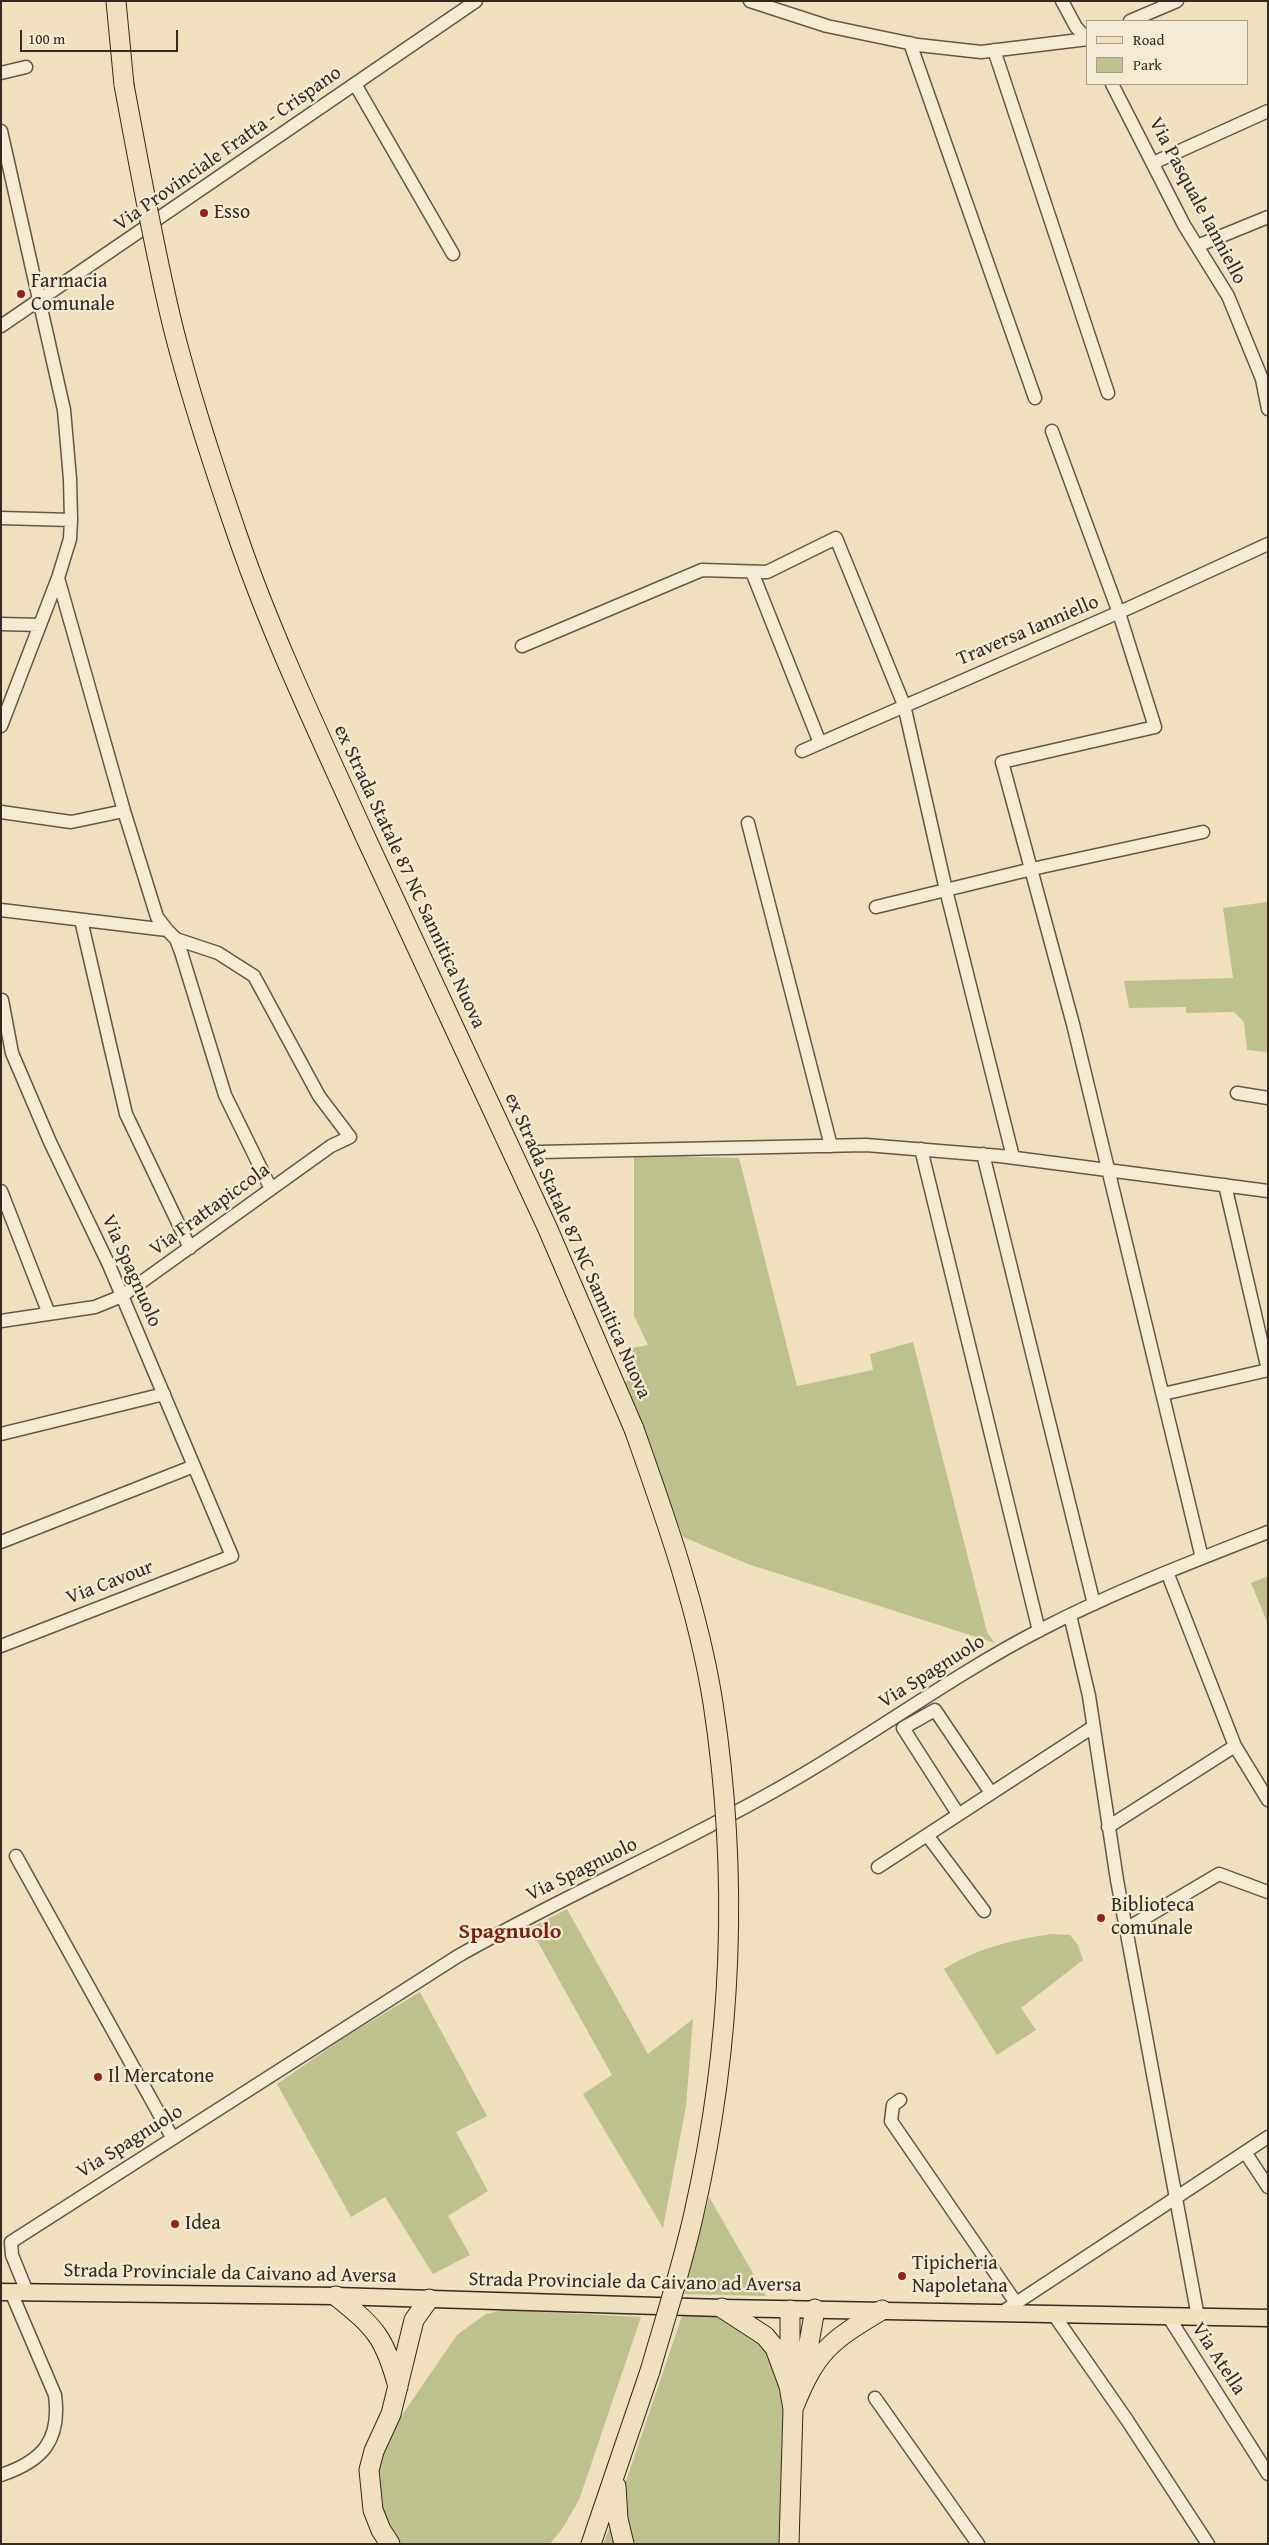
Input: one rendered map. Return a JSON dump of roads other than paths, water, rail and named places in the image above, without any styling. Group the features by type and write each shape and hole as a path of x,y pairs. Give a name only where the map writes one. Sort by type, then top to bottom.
{"highway":[{"name":"ex Strada Statale 87 NC Sannitica Nuova","path":"116,1 124,85 147,208 172,323 206,440 239,541 291,674 546,1227 634,1429 665,1516 692,1609 713,1702 723,1792 730,1936 720,2066 706,2154 680,2269 650,2371 592,2544"},
{"path":"336,2296 374,2329 390,2356 398,2387"},
{"path":"390,2544 381,2530 373,2510 369,2470 374,2451 391,2414 414,2320 429,2299"},
{"path":"722,2308 765,2336 775,2348 789,2386 794,2408 790,2544"},
{"path":"806,2376 806,2360 815,2309"},
{"path":"789,2386 792,2355 790,2310"},
{"path":"794,2408 806,2376 833,2341 882,2310"},
{"path":"615,2477 618,2519 624,2544"}],"main road":[{"name":"Strada Provinciale da Caivano ad Aversa","path":"13,2292 336,2296 790,2310 882,2310 1268,2318"}],"street":[{"name":"Via Provinciale Fratta - Crispano","path":"1,326 476,1"},
{"path":"750,1 827,26 910,43 981,52 1086,39"},
{"path":"1132,20 1177,1"},
{"path":"1066,3 1076,26 1086,37"},
{"path":"910,43 1035,398"},
{"path":"994,50 1108,393"},
{"path":"1,73 26,67"},
{"path":"355,84 453,254"},
{"name":"Via Pasquale Ianniello","path":"1113,85 1197,246 1228,296 1262,379 1268,408"},
{"path":"1153,163 1268,111"},
{"path":"1,131 4,152 64,410 70,479 71,520 70,539 58,578 2,724"},
{"path":"1197,246 1268,217"},
{"path":"1052,431 1118,613 1154,728 1002,762 1073,1024 1202,1558"},
{"path":"1,518 71,520"},
{"path":"522,646 702,570 768,572 836,538 904,705 946,890 1013,1157"},
{"name":"Traversa Ianniello","path":"802,751 1118,613 1268,544"},
{"path":"752,572 820,743"},
{"path":"58,578 124,811 157,917 171,934 226,1095 271,1189"},
{"path":"1,624 40,625"},
{"path":"1,812 71,822 124,811"},
{"path":"748,823 831,1146"},
{"path":"876,907 1032,869 1203,832"},
{"path":"1,910 171,934"},
{"path":"81,920 126,1114 190,1248"},
{"name":"Via Frattapiccola","path":"1,1320 94,1307 122,1296 331,1146 350,1137 320,1096 254,976 218,953 171,934"},
{"name":"Via Spagnuolo","path":"2,1000 12,1052 50,1142 122,1296 232,1556"},
{"path":"1237,1093 1268,1098"},
{"path":"539,1152 866,1144 1013,1157 1268,1191"},
{"path":"921,1149 1039,1631"},
{"path":"983,1154 1094,1604"},
{"path":"1162,1394 1268,1370 1225,1185"},
{"path":"1,1191 49,1314"},
{"path":"1,1434 164,1394"},
{"path":"1,1542 194,1466"},
{"name":"Via Spagnuolo","path":"13,2292 11,2242 172,2137 458,1956 510,1927 676,1845 778,1789 1039,1631 1070,1615 1167,1572 1268,1532"},
{"name":"Via Cavour","path":"1,1646 232,1556"},
{"path":"1167,1572 1235,1746 1268,1800"},
{"path":"1070,1615 1089,1696 1108,1826 1126,1929 1198,2317"},
{"path":"958,1814 904,1728 935,1710 991,1794"},
{"path":"878,1867 1093,1727"},
{"path":"1108,1826 1235,1746"},
{"path":"927,1835 984,1912"},
{"path":"16,1856 172,2137"},
{"path":"1126,1929 1219,1874 1268,1892"},
{"path":"900,2100 893,2106 891,2121 1016,2303"},
{"path":"1001,2313 1268,2137"},
{"path":"1245,2152 1268,2186"},
{"path":"1,2475 25,2467 40,2454 54,2433 57,2412 55,2394 13,2292"},
{"path":"1054,2315 1127,2420 1208,2544"},
{"name":"Via Atella","path":"1168,2316 1268,2474"},
{"path":"875,2398 978,2544"}],"place":[{"name":"Esso","path":"204,213"},
{"name":"Farmacia Comunale","path":"21,294"},
{"name":"Biblioteca comunale","path":"1101,1918"},
{"name":"Il Mercatone","path":"98,2077"},
{"name":"Idea","path":"175,2224"},
{"name":"Tipicheria Napoletana","path":"902,2276"}],"district":[{"name":"Spagnuolo","path":"510,1932"}]}
